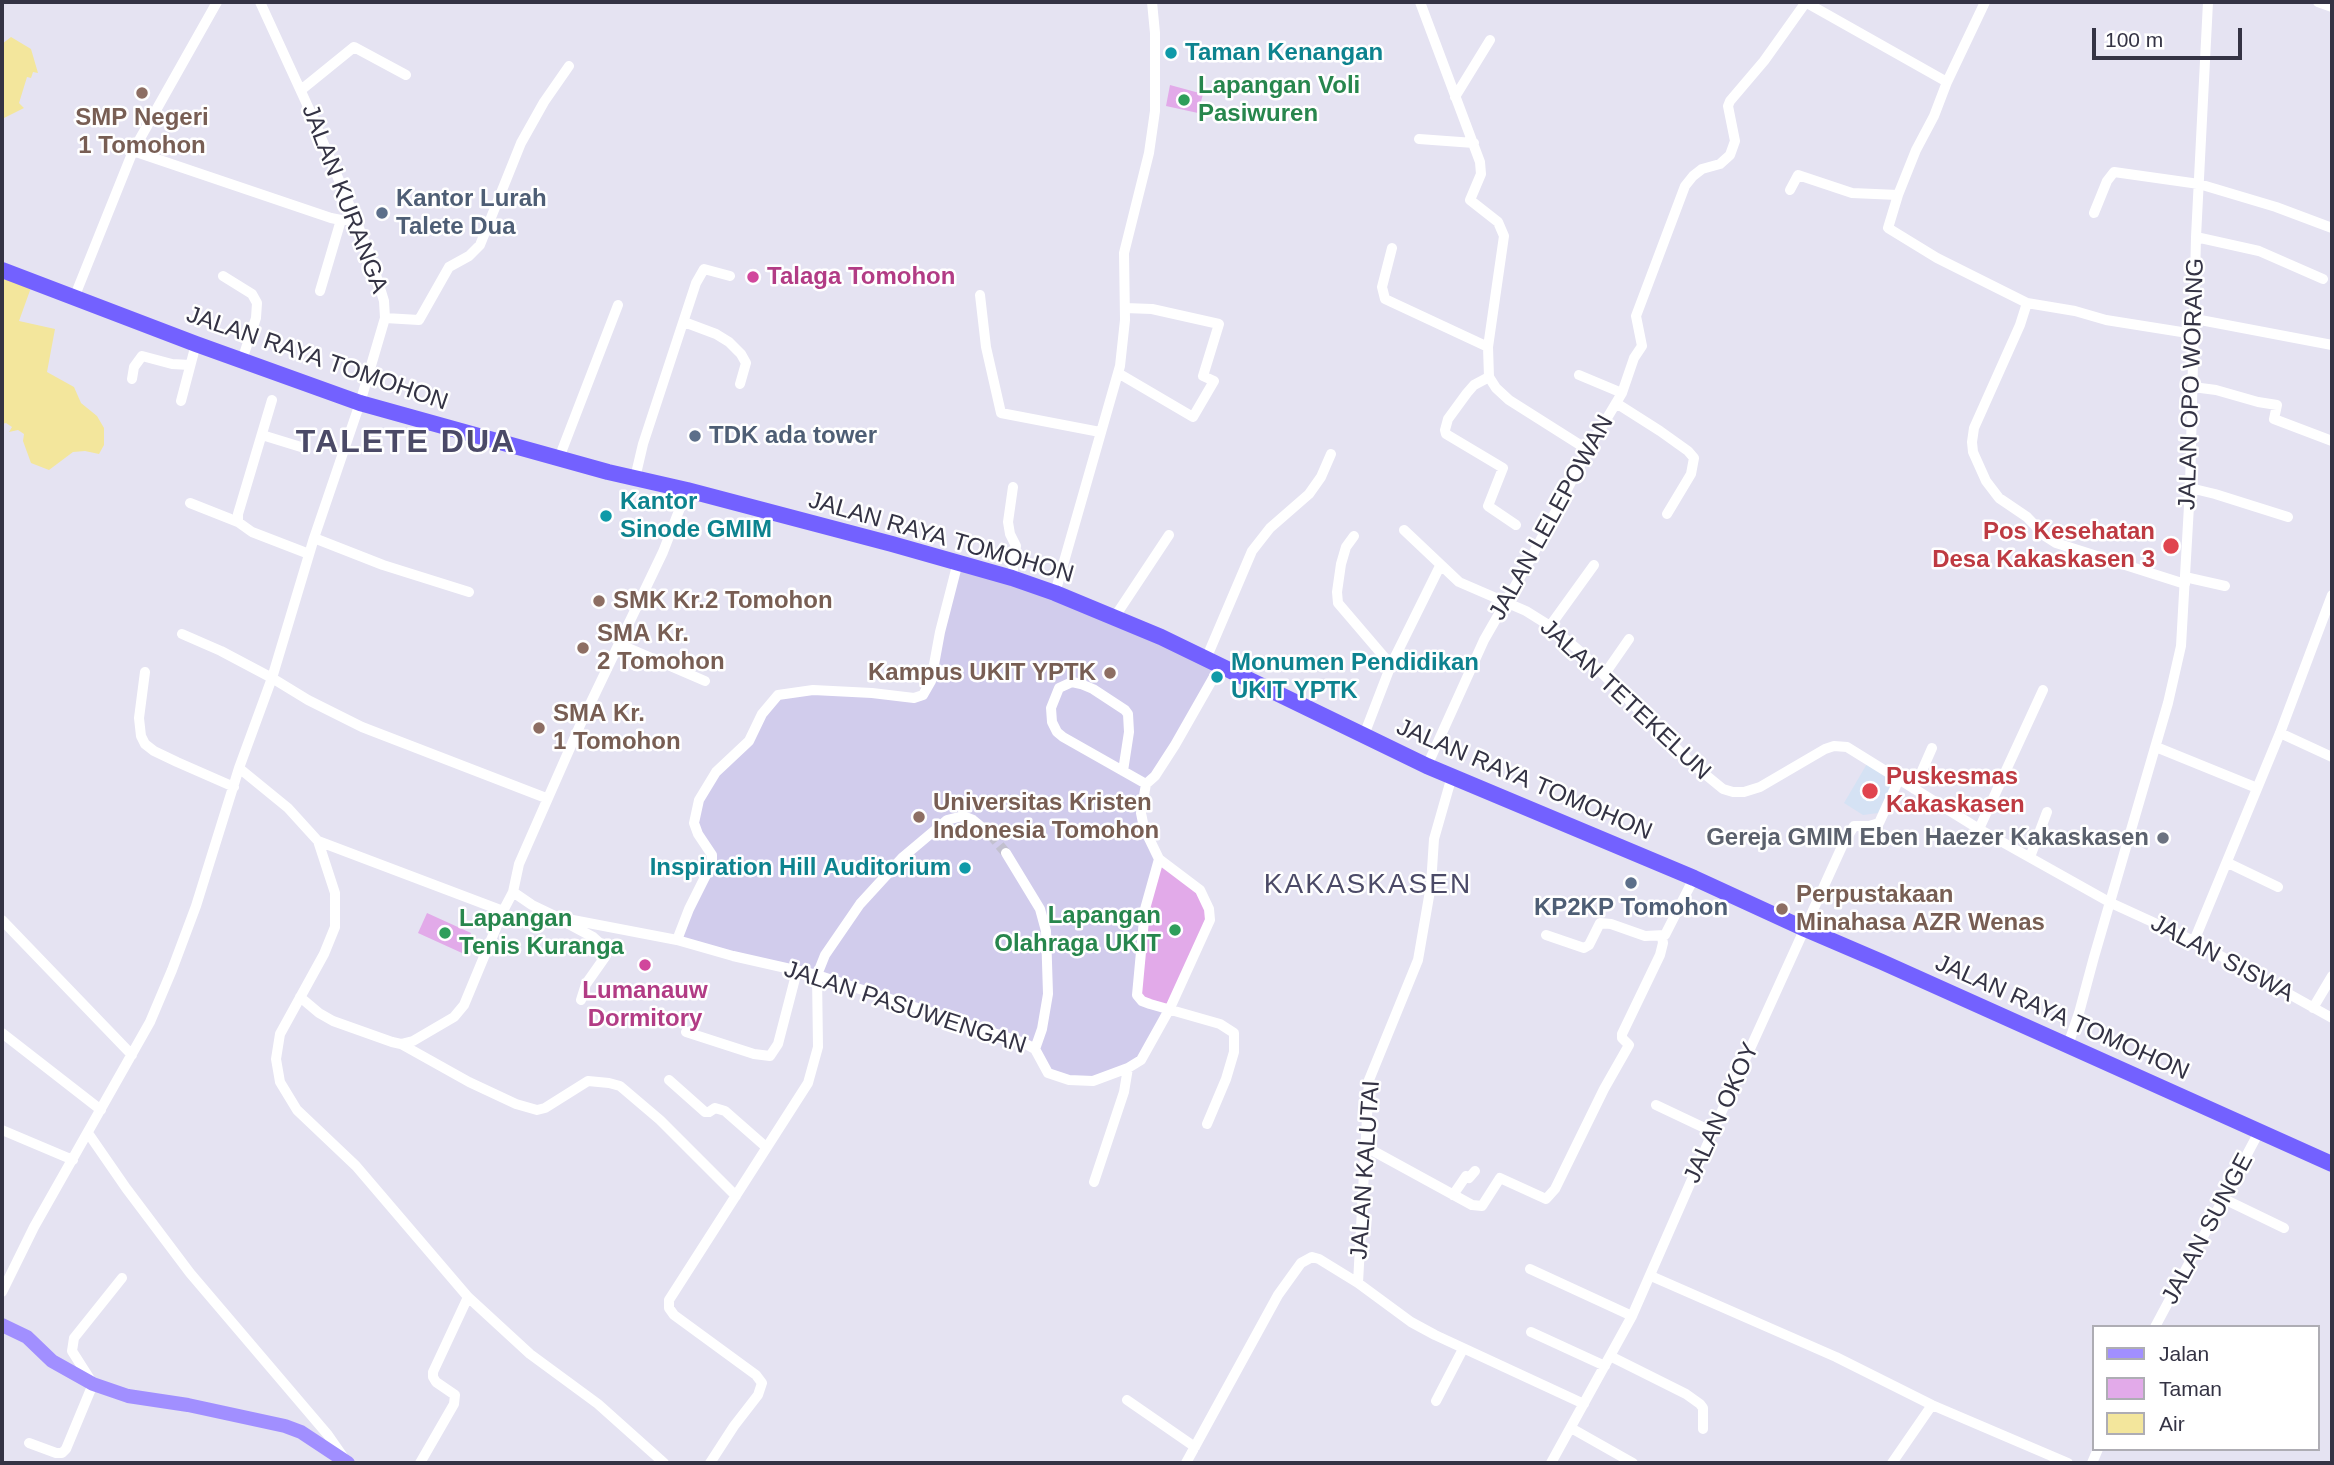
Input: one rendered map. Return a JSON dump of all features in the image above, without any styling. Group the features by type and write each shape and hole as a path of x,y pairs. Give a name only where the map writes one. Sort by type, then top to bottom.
{"highway":[{"name":"JALAN RAYA TOMOHON","path":"2,270 360,403 958,562 1055,593 1213,662 1427,766 1694,878 2332,1164"}],"main road":[{"path":"2,1325 27,1337 52,1361 93,1384 128,1396 188,1405 285,1426 301,1432 348,1463"}],"street":[{"path":"74,298 133,151 217,2"},
{"name":"JALAN KURANGA","path":"2,1292 34,1227 150,1022 172,971 196,906 239,768 272,678 385,318 378,278 301,90 260,2"},
{"path":"1055,593 1118,373 1124,339 1124,253 1149,153 1155,111 1155,33 1152,2"},
{"path":"1420,2 1481,167 1470,200 1498,222 1504,236 1488,347 1489,377 1509,400 1588,450"},
{"path":"1805,2 1947,82"},
{"name":"JALAN LELEPOWAN","path":"1427,766 1484,640 1619,398 1634,358 1642,346 1636,316 1685,186 1702,169 1720,164 1730,155 1735,141 1728,106 1730,101 1778,43 1805,2"},
{"path":"1985,2 1916,150 1888,228 1946,263 2027,303 2106,320 2194,334"},
{"name":"JALAN OPO WORANG","path":"2068,1045 2080,1013 2178,662 2190,488 2196,237 2208,2"},
{"path":"2318,2 2332,7"},
{"path":"1455,97 1490,40"},
{"path":"301,90 354,47 406,75"},
{"path":"385,318 419,320 449,267 469,256 480,245 521,143 544,102 569,66"},
{"path":"1419,139 1474,143"},
{"path":"133,151 258,195 341,220 355,220"},
{"path":"2094,213 2107,181 2114,172 2199,184 2276,207 2332,228"},
{"path":"1790,190 1798,175 1852,193 1898,195"},
{"path":"320,291 341,220"},
{"path":"2196,237 2259,251 2323,279"},
{"path":"1392,248 1382,287 1385,299 1488,347"},
{"path":"635,478 643,444 701,271 710,269 730,275"},
{"path":"223,276 251,294 257,303 256,318 242,360"},
{"path":"980,295 986,347 999,410 1002,413 1100,432"},
{"path":"2027,303 1975,428 1973,452 1986,481 1999,498 2027,517 2045,536 2056,543 2185,581 2225,586"},
{"path":"559,458 618,305"},
{"path":"1118,373 1193,417 1214,381 1203,376 1219,324 1152,309 1125,308"},
{"path":"2195,319 2332,345"},
{"path":"684,322 716,334 741,354 747,363 740,384"},
{"path":"181,401 196,344"},
{"path":"132,379 134,367 142,356 172,364 191,365"},
{"path":"1579,375 1619,398 1694,458 1691,474 1667,514"},
{"path":"1489,377 1474,385 1460,401 1448,419 1445,432 1503,468 1488,506 1516,525"},
{"path":"2193,387 2277,405 2274,419 2332,441"},
{"path":"238,522 238,514 272,400"},
{"path":"262,435 301,447"},
{"path":"1123,771 1129,732 1128,714 1125,710 1081,684 1072,682 1059,688 1051,708 1052,722 1057,733 1123,771 1146,784 1155,776 1175,745 1213,662 1252,551 1270,528 1309,494 1331,454"},
{"path":"1012,578 1016,546 1008,522 1013,487"},
{"path":"2190,488 2288,517"},
{"path":"401,1044 413,1041 460,1012 469,996 513,892 519,864 546,798 663,552 687,490"},
{"path":"190,503 238,522 252,532 309,554"},
{"name":"JALAN TETEKELUN","path":"1404,530 1460,582 1526,611 1550,626 1604,675 1690,762 1723,789 1744,792 1760,787 1825,749 1834,746 1847,747 1979,829 2111,903"},
{"path":"1114,618 1169,535"},
{"path":"1354,537 1346,547 1341,564 1338,603 1391,665"},
{"path":"314,538 383,565 469,592"},
{"path":"677,940 712,863 712,855 694,823 699,800 716,772 749,741 762,714 778,695 813,690 872,692 914,698 923,695 931,681 958,562"},
{"path":"1550,626 1594,565"},
{"path":"1364,735 1391,665 1440,566"},
{"path":"2194,941 2280,733 2332,595"},
{"path":"182,634 221,651 362,727 546,798"},
{"path":"1604,675 1629,639"},
{"path":"619,644 705,681"},
{"path":"145,672 139,718 145,744 165,757 234,787"},
{"path":"1979,829 2043,690"},
{"path":"2280,733 2332,757"},
{"path":"2156,747 2257,788"},
{"path":"1914,789 1932,748"},
{"path":"239,768 288,808 318,841 335,893 335,927 324,954 277,1043 276,1059 280,1082 297,1110 356,1166 468,1297 530,1354 598,1404 664,1463"},
{"name":"JALAN KALUTAI","path":"1358,1283 1369,1080 1418,960 1431,885 1434,839 1452,776"},
{"name":"JALAN OKOY","path":"1550,1463 1632,1316 1851,830 1854,825 1870,826 1879,823 1899,779"},
{"name":"JALAN PASUWENGAN","path":"513,892 556,917 677,940 817,975 1024,1043 1035,1049 1048,1073 1069,1080 1093,1081 1128,1068 1141,1060 1170,1008 1210,920 1209,909 1200,890 1159,859 1142,822 1142,800 1146,784"},
{"path":"2030,857 2047,812"},
{"path":"710,1463 758,1395 762,1383 674,1315 669,1308 669,1300 808,1083 818,1047 817,975 825,955 860,904 903,857 947,820 963,816 990,834"},
{"path":"318,841 503,911"},
{"path":"1006,853 1040,909 1046,931 1048,994 1042,1029 1035,1049"},
{"path":"1159,859 1145,909 1138,995 1142,1001 1220,1024 1234,1033 1234,1052 1226,1079 1207,1124"},
{"path":"2228,863 2278,887"},
{"path":"1546,935 1586,948 1598,926 1605,922 1645,936 1662,937 1668,932 1694,878"},
{"name":"JALAN SISWA","path":"2111,903 2194,941 2332,1018"},
{"path":"556,917 593,937 604,947 605,957 586,984 581,1000"},
{"path":"2,920 132,1055"},
{"path":"1366,1147 1472,1205 1482,1206 1500,1178 1542,1199 1549,1197 1629,1045 1622,1038 1622,1034 1660,954 1662,937"},
{"path":"686,1032 754,1054 770,1056 778,1044 797,971"},
{"path":"2313,1008 2332,976"},
{"path":"300,997 332,1021 401,1044 469,1082 516,1104 537,1110 588,1082 620,1086 660,1120 736,1196"},
{"path":"2,1032 101,1110"},
{"path":"1094,1182 1124,1092 1128,1068"},
{"path":"669,1080 705,1112 719,1108 766,1147"},
{"path":"1656,1105 1713,1132"},
{"path":"2,1130 73,1160"},
{"name":"JALAN SUNGE","path":"2156,1325 2260,1130"},
{"path":"88,1133 190,1273 328,1435 348,1463"},
{"path":"1453,1195 1466,1176 1469,1178 1475,1171"},
{"path":"2224,1199 2284,1228"},
{"name":"JALAN KALUTAI","path":"1186,1463 1278,1295 1301,1263 1316,1257 1358,1283 1411,1322 1463,1349 1584,1404"},
{"path":"1530,1269 1632,1316"},
{"path":"1651,1276 1836,1357 1932,1405 2068,1463"},
{"path":"29,1443 62,1453 69,1442 93,1384 72,1351 74,1338 122,1278"},
{"path":"420,1463 454,1404 454,1395 436,1382 433,1371 468,1297"},
{"path":"1531,1332 1686,1394 1703,1408 1703,1429"},
{"path":"1436,1401 1463,1349"},
{"path":"1127,1400 1195,1447"},
{"path":"1892,1463 1932,1405"},
{"path":"1570,1428 1633,1463"}],"shaded area":[{"name":"Universitas Kristen Indonesia Tomohon","path":"958,562 1220,666 1151,781 1144,828 1159,859 1210,920 1141,1060 1093,1081 1048,1073 1035,1049 817,975 677,940 712,863 694,823 706,788 784,693 914,698 927,689"},
{"name":"Puskesmas Kakaskasen","path":"1868,762 1895,780 1878,813 1863,815 1844,803"}],"green space":[{"name":"Lapangan Voli Pasiwuren","path":"1170,85 1203,94 1198,113 1166,106"},
{"name":"Lapangan Olahraga UKIT","path":"1159,859 1195,885 1209,909 1170,1008 1142,1001 1139,967"},
{"name":"Lapangan Tenis Kuranga","path":"427,913 471,933 462,953 418,933"}],"water":[{"path":"11,37 31,49 38,73 33,72 31,78 27,77 19,103 24,108 2,119 2,44"},
{"path":"2,270 33,282 19,321 55,329 47,372 74,387 81,403 97,416 104,428 104,445 99,454 73,452 49,470 31,463 23,441 24,434 18,430 9,432 12,427 6,423 2,424"}],"tunnel":[{"path":"990,834 1006,853"}],"place":[{"name":"Taman Kenangan","path":"1171,53"},
{"name":"SMP Negeri 1 Tomohon","path":"142,93"},
{"name":"Lapangan Voli Pasiwuren","path":"1184,100"},
{"name":"Kantor Lurah Talete Dua","path":"382,213"},
{"name":"Talaga Tomohon","path":"753,277"},
{"name":"TDK ada tower","path":"695,436"},
{"name":"Kantor Sinode GMIM","path":"606,516"},
{"name":"Pos Kesehatan Desa Kakaskasen 3","path":"2171,546"},
{"name":"SMK Kr.2 Tomohon","path":"599,601"},
{"name":"SMA Kr. 2 Tomohon","path":"583,648"},
{"name":"Kampus UKIT YPTK","path":"1110,673"},
{"name":"Monumen Pendidikan UKIT YPTK","path":"1217,677"},
{"name":"SMA Kr. 1 Tomohon","path":"539,728"},
{"name":"Puskesmas Kakaskasen","path":"1870,791"},
{"name":"Universitas Kristen Indonesia Tomohon","path":"919,817"},
{"name":"Gereja GMIM Eben Haezer Kakaskasen","path":"2163,838"},
{"name":"Inspiration Hill Auditorium","path":"965,868"},
{"name":"KP2KP Tomohon","path":"1631,883"},
{"name":"Perpustakaan Minahasa AZR Wenas","path":"1782,909"},
{"name":"Lapangan Olahraga UKIT","path":"1175,930"},
{"name":"Lapangan Tenis Kuranga","path":"445,933"},
{"name":"Lumanauw Dormitory","path":"645,965"}],"district":[{"name":"TALETE DUA","path":"406,443"},
{"name":"KAKASKASEN","path":"1368,885"}]}
